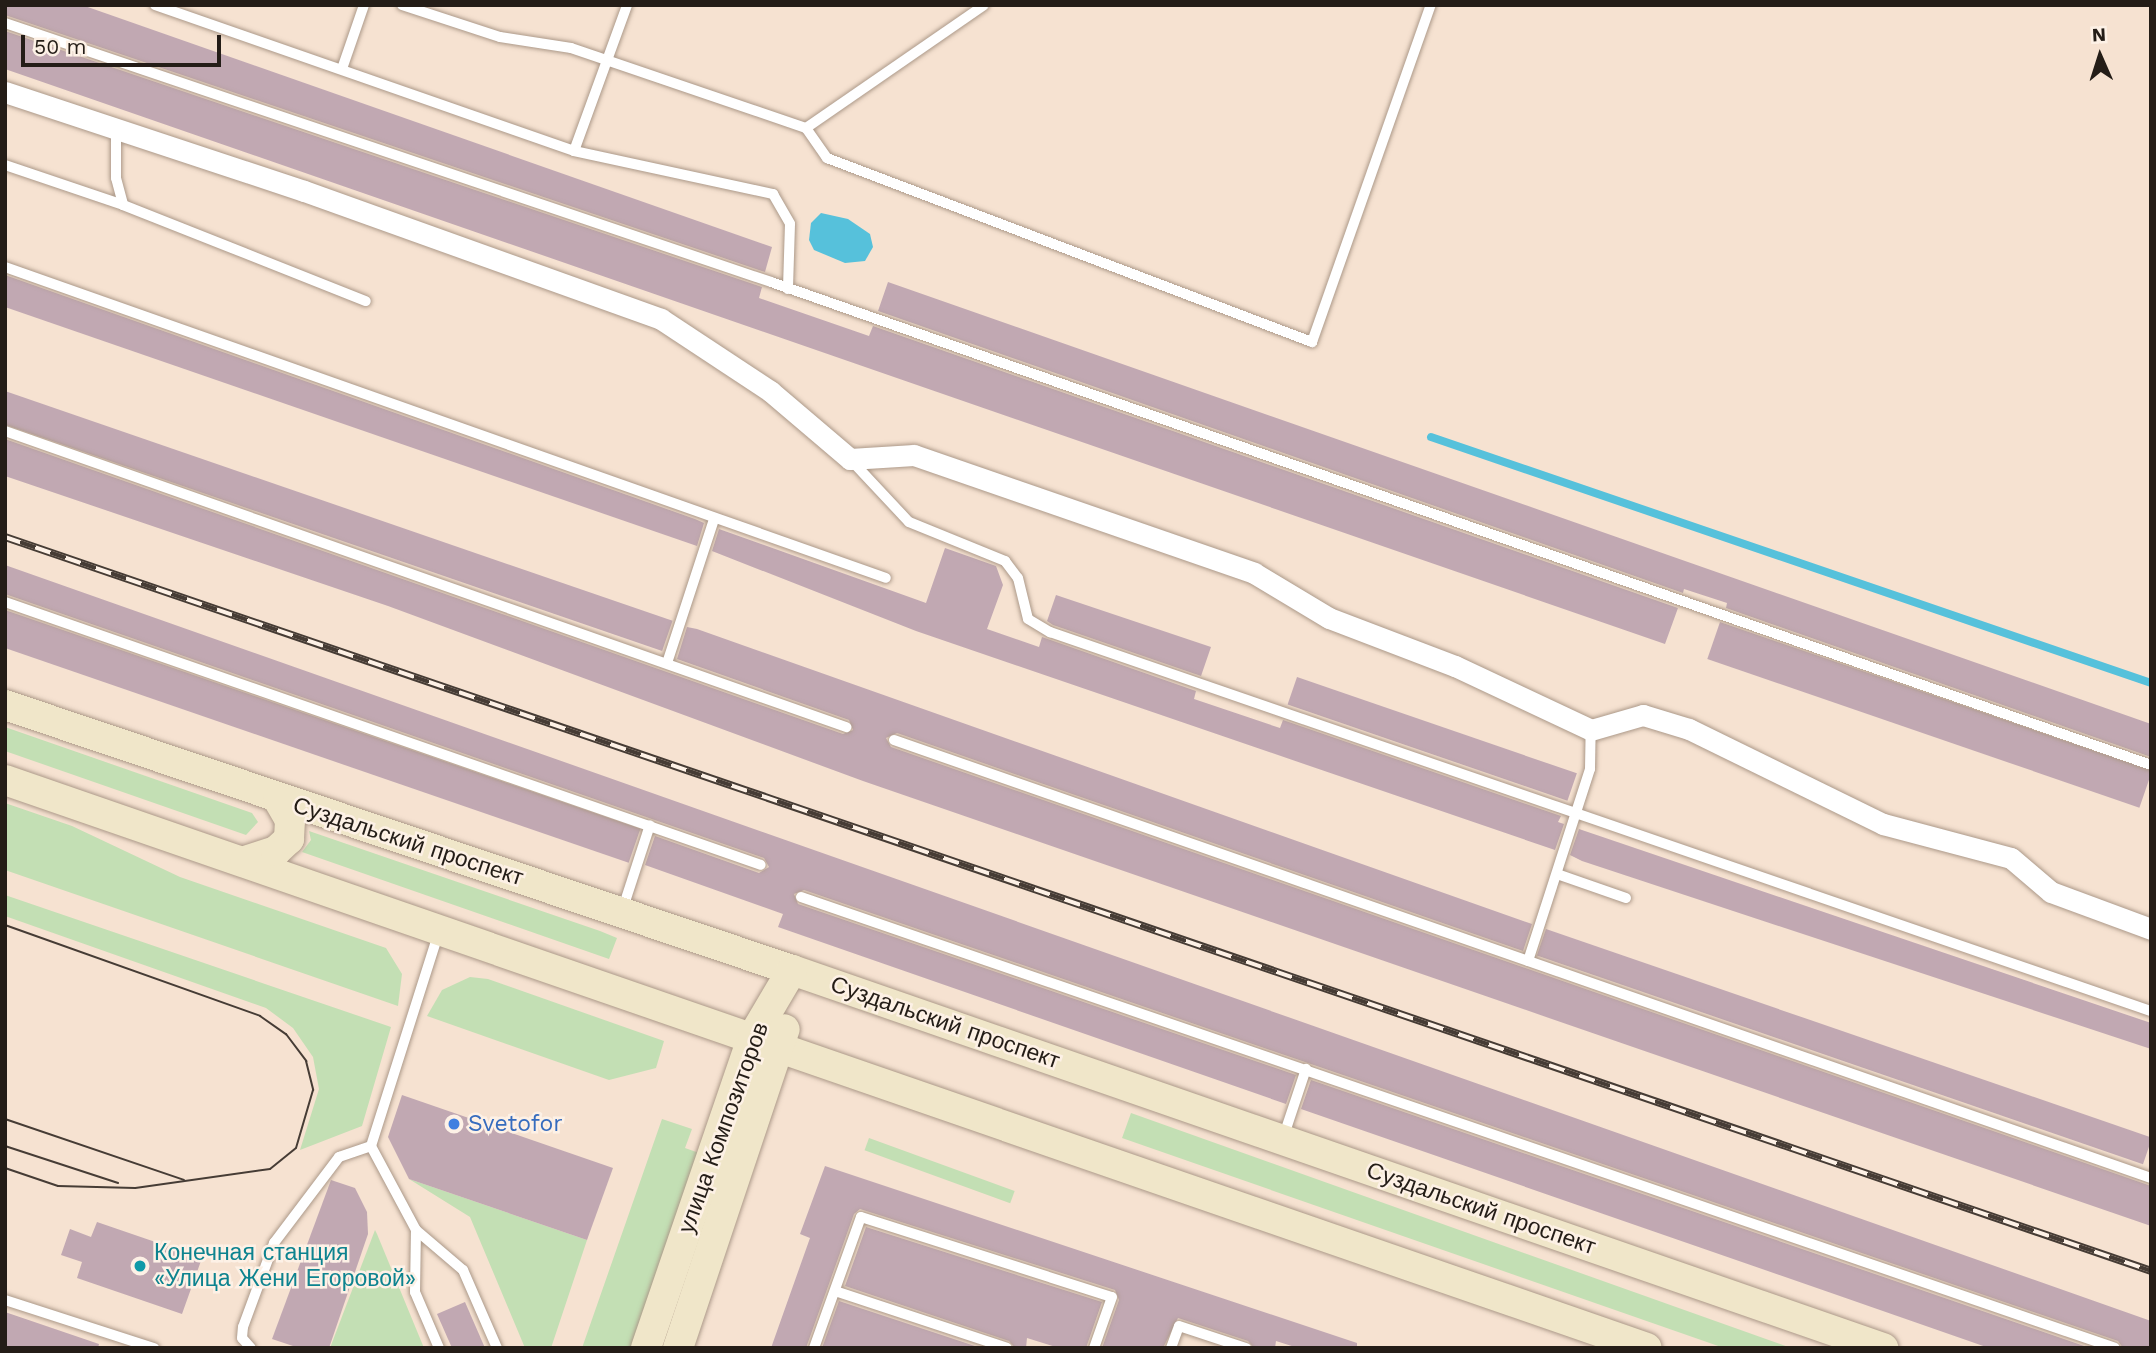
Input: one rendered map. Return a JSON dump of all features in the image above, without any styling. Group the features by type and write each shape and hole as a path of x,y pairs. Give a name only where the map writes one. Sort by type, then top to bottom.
{"main road":[{"name":"Суздальский проспект","path":"5,705 278,799 622,911 1883,1348"},
{"path":"5,780 783,1046 1647,1348"},
{"path":"244,861 276,851 289,839 290,820 278,799"},
{"name":"улица Композиторов","path":"646,1348 753,1036 792,970"},
{"name":"улица Композиторов","path":"678,1348 783,1046 792,970"}],"street":[{"path":"5,92 116,128 661,319 770,391 850,459 914,455 1254,573 1329,618 1455,666 1591,730 1643,716 1689,729 1883,824 2011,858 2051,892 2151,929"}],"lane":[{"path":"155,5 574,151 773,194 789,223 788,289"},
{"path":"342,69 364,5"},
{"path":"402,5 500,37 571,48 806,128 827,158 1312,342 1431,5"},
{"path":"574,151 627,5"},
{"path":"806,128 984,5"},
{"path":"5,23 788,289 2151,765"},
{"path":"116,128 116,178 123,205"},
{"path":"5,165 123,205 366,301"},
{"path":"5,267 886,579"},
{"path":"5,431 668,660 846,727"},
{"path":"850,459 909,522 1005,561 1018,578 1028,619 1050,632 1575,817 2151,1011"},
{"path":"668,660 714,519"},
{"path":"5,602 761,865"},
{"path":"1528,961 1590,769 1591,730"},
{"path":"894,740 2151,1178"},
{"path":"622,911 650,825"},
{"path":"1557,874 1626,898"},
{"path":"801,897 2115,1348"},
{"path":"440,929 371,1146 416,1230 463,1270 497,1348"},
{"path":"1282,1140 1306,1069"},
{"path":"251,1348 242,1338 243,1327 274,1243 339,1157 371,1146"},
{"path":"814,1348 861,1217 1112,1297 1094,1348"},
{"path":"416,1230 415,1292 439,1348"},
{"path":"835,1291 1007,1348"},
{"path":"5,1300 154,1348"},
{"path":"1171,1348 1179,1325 1246,1348"}],"green space":[{"path":"5,727 252,813 258,822 246,835 5,751"},
{"path":"5,803 72,826 180,877 386,948 402,974 398,1006 5,870"},
{"path":"309,831 617,938 609,959 302,852 311,840"},
{"path":"5,895 391,1027 362,1126 300,1150 319,1089 313,1057 293,1028 266,1008 5,916"},
{"path":"470,977 488,979 664,1041 656,1068 609,1080 427,1016 442,990"},
{"path":"1131,1113 1791,1348 1724,1348 1122,1138"},
{"path":"662,1119 692,1129 685,1148 702,1154 635,1348 582,1348"},
{"path":"869,1138 1015,1191 1010,1203 865,1150"},
{"path":"409,1179 587,1240 551,1348 525,1348 470,1217"},
{"path":"375,1230 377,1234 424,1348 330,1348"}],"water":[{"path":"821,213 848,219 870,234 873,247 865,261 845,263 814,250 809,240 811,223"}],"building":[{"path":"5,5 82,5 772,247 765,272 5,15"},
{"path":"5,31 762,287 759,298 869,336 873,326 1678,608 1665,644 5,69"},
{"path":"5,275 695,519 704,523 697,546 5,307"},
{"path":"888,282 2151,724 2151,757 1726,608 1727,603 1684,589 1683,593 878,311"},
{"path":"5,391 673,621 662,651 5,425"},
{"path":"5,439 843,734 853,730 849,720 677,659 687,627 697,629 1532,924 1523,951 897,733 886,738 891,747 2151,1186 2151,1226 863,781 388,606 5,476"},
{"path":"719,529 926,603 945,548 996,566 1003,585 987,629 1039,647 1042,637 1196,691 1194,699 1280,728 1283,720 1561,816 1558,822 1564,824 1555,850 916,631 712,551"},
{"path":"5,565 2151,1321 2151,1348 2123,1348 2118,1341 804,890 794,894 798,904 1296,1075 1286,1104 778,927 783,914 645,865 655,836 759,873 769,867 764,858 5,594"},
{"path":"1056,595 1211,647 1201,676 1053,625 1047,621"},
{"path":"5,610 640,829 629,863 5,648"},
{"path":"1720,622 2151,770 2139,808 1707,659"},
{"path":"1297,677 1577,773 1567,801 1288,704"},
{"path":"1579,829 2151,1023 2151,1049 1582,861 1570,855"},
{"path":"1546,929 2151,1137 2143,1164 1537,955"},
{"path":"1311,1080 2090,1348 1989,1348 1301,1109"},
{"path":"402,1095 613,1168 587,1240 409,1179 388,1137"},
{"path":"825,1166 1357,1343 1357,1348 1298,1348 1276,1341 1275,1348 1254,1348 1248,1341 1178,1318 1163,1348 1102,1348 1119,1300 1115,1290 860,1209 854,1214 806,1348 771,1348 810,1238 800,1234"},
{"path":"331,1180 355,1188 367,1212 368,1234 329,1348 299,1348 272,1339"},
{"name":"Конечная станция «Улица Жени Егоровой»","path":"97,1222 202,1258 182,1314 77,1278 82,1262 61,1255 70,1229 91,1237"},
{"path":"866,1227 1102,1302 1086,1348 1059,1348 1027,1338 1026,1348 1015,1348 1009,1341 845,1286"},
{"path":"839,1301 981,1348 822,1348"},
{"path":"465,1302 485,1348 452,1348 437,1314"},
{"path":"5,1312 99,1344 98,1348 5,1348"}],"waterway":[{"path":"1431,437 2151,683"}],"tram line":[{"path":"5,925 260,1016 286,1034 306,1061 313,1090 296,1148 270,1169 135,1188 58,1186 5,1168"},
{"path":"5,1119 184,1180"},
{"path":"5,1146 118,1183"}],"railway":[{"path":"5,537 2151,1271"}],"place":[{"name":"Svetofor","path":"454,1124"},
{"name":"Конечная станция «Улица Жени Егоровой»","path":"140,1266"}]}
